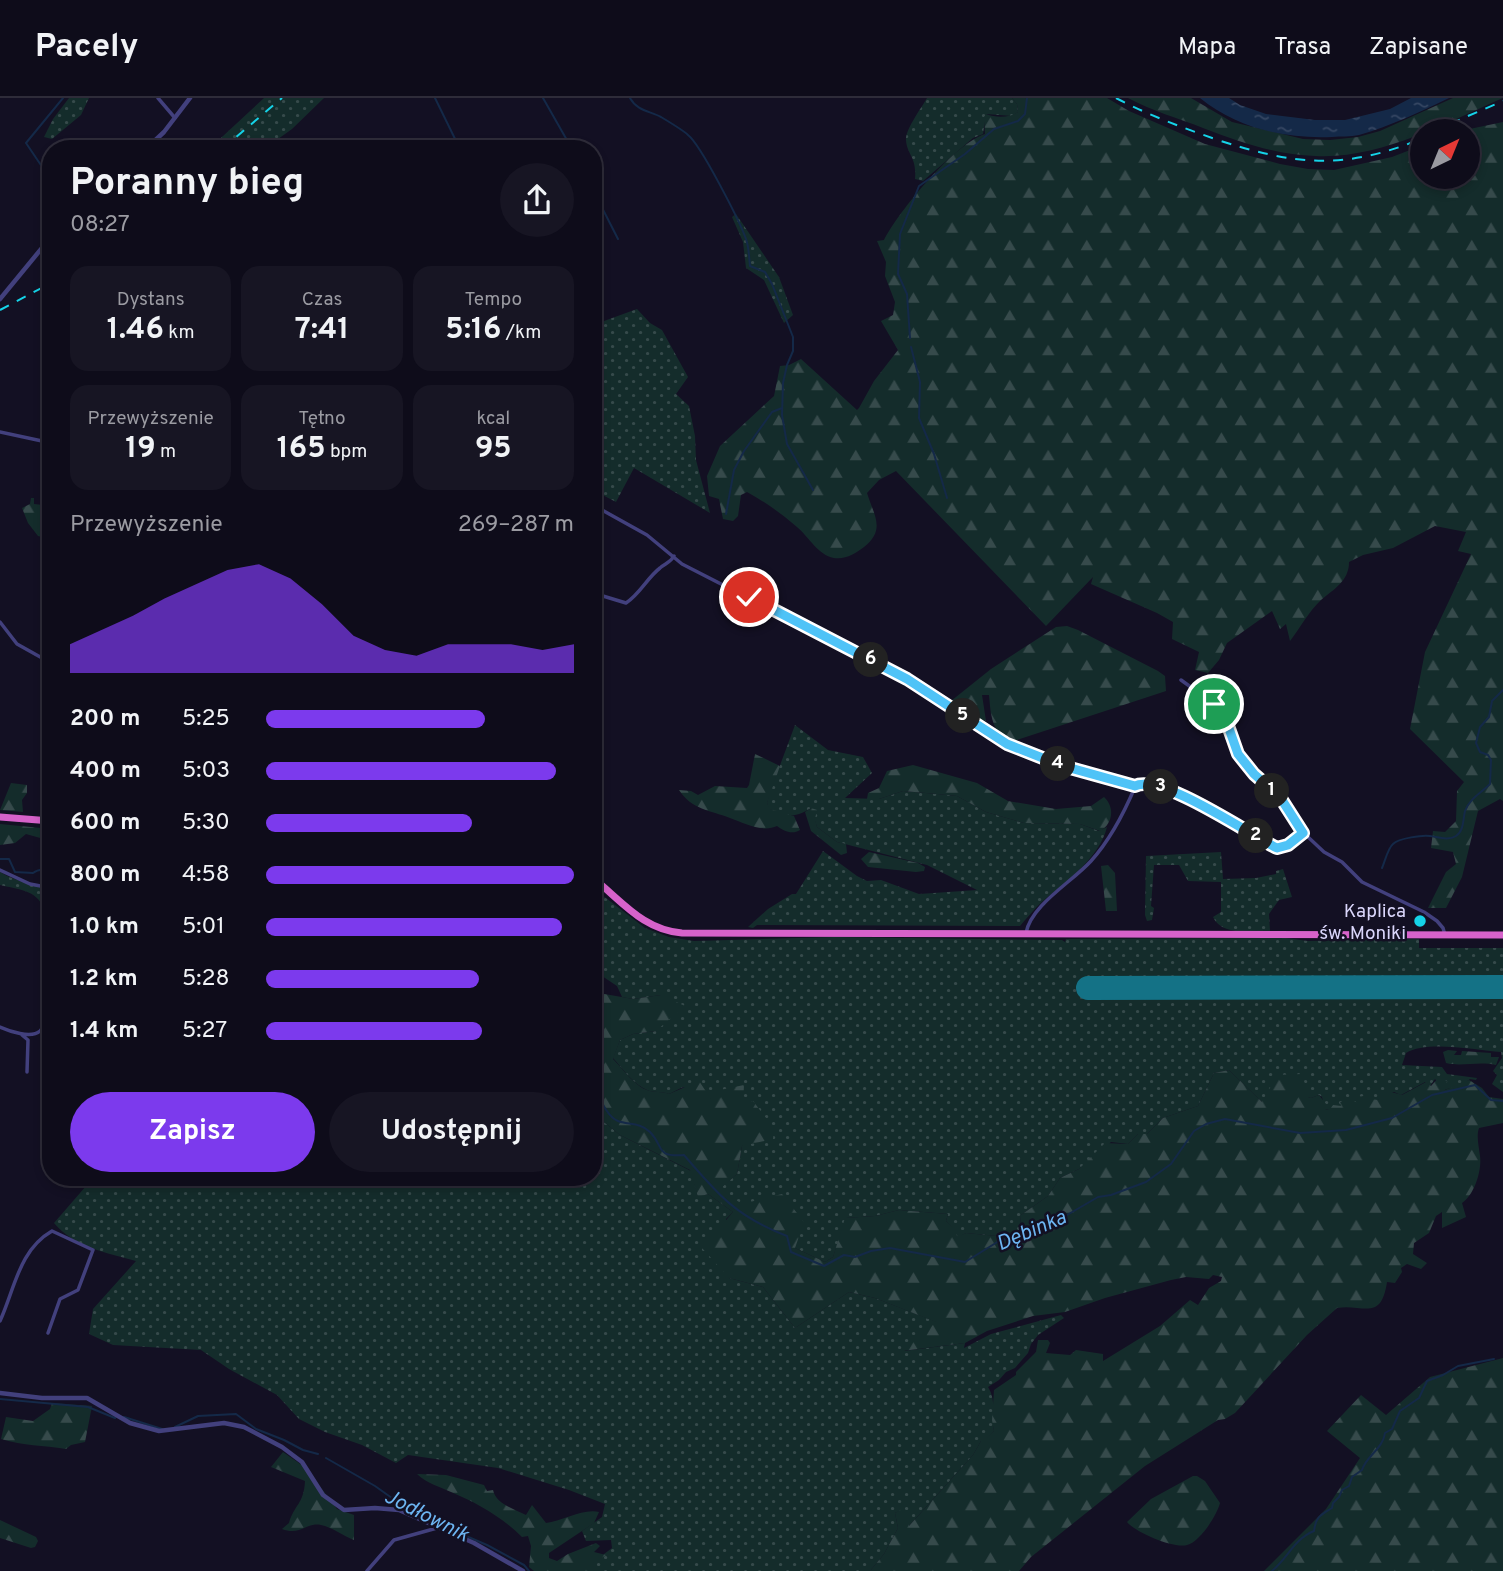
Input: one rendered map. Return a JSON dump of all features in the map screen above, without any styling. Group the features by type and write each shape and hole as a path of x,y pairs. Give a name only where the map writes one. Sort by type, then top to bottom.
{"highway":[{"path":"3,817 42,820"},
{"path":"602,886 637,917 657,928 675,932 1503,935"}],"street":[{"path":"158,98 175,118"},
{"path":"154,140 190,98"},
{"path":"0,299 42,248"},
{"path":"0,432 42,441"},
{"path":"602,510 645,534 700,573 907,679 1017,748 1063,766 1135,786 1147,783 1195,802 1277,848 1288,845 1303,833"},
{"path":"602,596 621,603 629,601 656,571 674,556"},
{"path":"0,622 17,644 42,658"},
{"path":"1181,680 1217,706 1226,720 1238,754 1254,774 1280,797 1303,833 1324,852 1342,862 1362,882 1437,921 1445,935"},
{"path":"1026,935 1036,911 1092,860 1116,825 1135,786"},
{"path":"0,870 30,884 42,886"},
{"path":"0,1027 18,1033 28,1040 27,1072"},
{"path":"18,1033 36,1033 42,1027"},
{"path":"0,1321 22,1263 36,1242 52,1231 93,1250 78,1290 60,1299 48,1333"},
{"path":"0,1393 41,1398 87,1398 130,1423 159,1431 224,1423 244,1427 282,1447 302,1462 323,1495 344,1510 399,1510 488,1550 523,1571"},
{"path":"367,1571 394,1540 439,1527"}],"green space":[{"path":"69,98 89,98 81,115 52,139 44,137 53,119"},
{"path":"264,98 324,98 277,140 219,140"},
{"path":"927,98 1012,98 1017,104 1018,112 1012,116 986,114 983,134 973,138 923,181 915,179 915,166 906,136"},
{"path":"1012,98 1107,98 1129,111 1205,144 1308,169 1334,170 1392,157 1410,150 1410,189 1480,189 1480,127 1503,122 1503,801 1500,799 1478,811 1462,877 1446,908 1428,908 1446,872 1456,864 1453,852 1431,848 1433,831 1445,832 1456,821 1457,791 1464,782 1410,729 1425,652 1471,554 1458,551 1466,532 1435,526 1393,548 1363,555 1349,562 1344,579 1317,604 1290,641 1286,624 1280,629 1272,611 1227,643 1219,660 1208,673 1195,670 1199,652 1172,639 1173,622 1091,584 1093,577 1046,626 896,471 879,480 867,493 875,515 875,534 864,547 842,558 823,553 785,517 747,492 741,495 738,516 733,521 723,519 719,499 709,496 707,476 720,446 774,396 780,366 801,359 857,410 859,408 874,381 898,350 881,321 893,315 895,302 885,276 886,262 877,241 884,240 914,196 943,164 972,140 985,134 986,114 1002,117 1011,115 1018,112 1017,104"},
{"path":"1128,98 1191,98 1232,122 1303,139 1330,140 1380,131 1453,98 1503,98 1455,119 1410,119 1410,139 1388,146 1364,152 1316,156 1287,153 1244,143"},
{"path":"736,214 779,277 793,315 784,323 764,280 746,268 743,242 732,217"},
{"path":"637,309 650,323 662,330 688,377 676,394 689,406 696,460 710,513 634,468 616,502 602,495 602,322"},
{"path":"31,498 34,498 34,504 42,505 42,537 38,536 28,523 22,508 30,504"},
{"path":"1067,626 1158,671 1165,676 1166,691 1011,742 996,728 989,695 982,695 986,721 967,714 951,701 991,669 1056,627"},
{"path":"795,725 828,750 863,757 872,773 845,798 879,799 903,791 957,796 986,812 1024,823 1080,824 1099,831 1107,827 1103,839 1089,859 1020,926 748,927 768,909 796,894 823,851 867,881 881,880 919,894 977,890 927,865 837,842 817,827 811,808 791,815 769,809 769,795"},
{"path":"755,754 780,766 767,803 770,809 794,816 800,830 791,832 777,826 759,828 747,825 696,806 679,790 698,795 715,786 747,788"},
{"path":"913,765 977,783 1008,801 1056,809 1091,806 1104,797 1110,806 1110,820 1100,831 1080,824 1024,823 986,812 957,796 903,791 879,799 867,799 868,793 879,788 887,771"},
{"path":"11,783 27,785 27,793 22,800 23,812 0,810"},
{"path":"811,808 817,810 817,827 837,842 846,844 847,853 841,855 811,831 805,812"},
{"path":"0,824 42,828 42,838 26,834 15,843 0,845"},
{"path":"869,852 918,863 925,867 924,871 868,867 861,859"},
{"path":"1221,852 1223,879 1256,878 1276,874 1276,871 1283,869 1292,897 1279,900 1269,914 1270,931 1238,931 1223,927 1213,917 1221,912 1221,882 1188,881 1179,865 1154,865 1151,906 1154,908 1152,920 1147,921 1146,856"},
{"path":"1108,865 1115,873 1117,911 1106,911 1101,866"},
{"path":"0,872 42,888 42,906 36,897 26,891 0,885"},
{"path":"602,895 645,928 669,937 694,941 834,937 1065,942 1066,939 1419,939 1419,948 1503,948 1503,1092 1492,1084 1497,1075 1493,1071 1502,1058 1501,1052 1438,1046 1406,1053 1402,1065 1442,1067 1447,1074 1477,1078 1476,1080 1470,1079 1444,1090 1435,1079 1430,1086 1425,1082 1401,1095 1394,1092 1378,1100 1359,1100 1358,1103 1329,1110 1325,1109 1319,1095 1262,1102 1229,1070 1214,1073 1198,1106 1163,1118 1147,1134 1138,1134 1128,1144 1111,1142 1079,1169 1060,1178 1048,1196 1021,1215 1020,1230 997,1236 966,1233 957,1238 955,1231 946,1221 948,1214 899,1210 875,1216 846,1218 833,1257 825,1262 795,1248 719,1189 737,1174 742,1146 764,1127 743,1104 711,1099 683,1087 669,1094 647,1090 633,1080 613,1058 620,1040 633,1034 656,1031 661,995 633,999 622,997 617,986 602,976"},
{"path":"602,994 633,999 661,995 685,1006 656,1031 633,1034 620,1040 613,1059 633,1081 650,1091 669,1094 699,1081 711,1099 720,1090 744,1085 743,1103 753,1101 769,1122 765,1127 774,1129 773,1139 742,1146 737,1174 720,1189 742,1204 782,1194 804,1222 795,1248 825,1262 833,1257 845,1218 875,1216 899,1210 948,1214 946,1221 956,1231 957,1237 966,1233 997,1236 1020,1230 1021,1215 1048,1196 1060,1178 1079,1169 1105,1143 1128,1144 1138,1134 1147,1134 1163,1118 1198,1106 1214,1073 1229,1070 1262,1102 1277,1075 1302,1074 1306,1088 1310,1091 1308,1097 1319,1095 1326,1104 1325,1109 1329,1110 1333,1105 1341,1106 1340,1102 1352,1100 1358,1103 1358,1097 1369,1095 1370,1099 1378,1100 1388,1093 1402,1095 1426,1082 1431,1086 1439,1077 1447,1081 1445,1090 1469,1080 1482,1088 1489,1097 1503,1099 1503,1123 1479,1128 1480,1169 1473,1189 1462,1203 1466,1217 1442,1228 1442,1212 1436,1216 1429,1233 1414,1243 1413,1254 1427,1263 1421,1269 1407,1264 1401,1268 1402,1272 1395,1283 1387,1282 1384,1295 1375,1307 1337,1308 1307,1335 1235,1413 1218,1420 1145,1466 1031,1557 1019,1571 870,1571 884,1554 898,1528 895,1513 904,1508 909,1515 909,1526 973,1455 981,1441 994,1431 994,1390 1016,1375 1036,1352 1038,1340 1048,1340 1050,1343 1046,1353 1070,1355 1076,1350 1103,1354 1103,1361 1160,1326 1190,1300 1198,1305 1209,1288 1221,1281 1222,1277 1213,1275 1209,1279 1186,1277 1171,1280 1065,1312 1033,1316 987,1331 965,1343 902,1351 936,1322 875,1298 849,1292 795,1328 763,1287 729,1278 702,1248 733,1212 708,1194 698,1197 690,1170 620,1135 602,1120"},
{"path":"1457,1051 1454,1055 1461,1055 1462,1051 1491,1053 1491,1057 1499,1057 1496,1065 1452,1064 1446,1063 1443,1052"},
{"path":"602,1120 620,1135 691,1171 698,1196 708,1194 733,1212 726,1219 729,1278 763,1287 795,1328 849,1292 875,1298 937,1322 904,1351 965,1343 964,1348 991,1334 1061,1315 1064,1318 1038,1335 1015,1368 988,1387 993,1403 994,1431 981,1441 973,1455 908,1527 904,1509 895,1513 898,1528 884,1554 870,1571 585,1571 612,1548 611,1540 586,1541 582,1531 602,1517 605,1504 498,1468 408,1455 396,1463 362,1445 299,1419 277,1395 201,1350 113,1345 89,1334 93,1309 136,1261 81,1243 54,1223 86,1186 602,1186"},
{"path":"1503,1358 1503,1571 1264,1571 1326,1509 1360,1458 1327,1431 1361,1395 1386,1415 1430,1377"},
{"path":"52,1403 92,1406 85,1442 66,1449 1,1439 6,1417 33,1421 50,1409"},
{"path":"283,1452 306,1468 337,1509 354,1515 354,1540 321,1525 311,1525 294,1531 282,1529 289,1523 301,1500 305,1481 271,1467"},
{"path":"417,1474 446,1475 484,1485 487,1491 493,1490 502,1502 526,1515 532,1505 546,1523 587,1512 599,1512 594,1523 549,1553 549,1558 557,1561 596,1543 600,1546 594,1552 606,1555 593,1563 594,1571 534,1571 529,1567 531,1546 528,1536 522,1537 489,1511 429,1483"},
{"path":"1193,1476 1205,1481 1220,1503 1207,1527 1192,1543 1181,1546 1164,1542 1127,1522 1151,1499"},
{"path":"0,1520 36,1537 38,1541 35,1547 0,1538"}],"water":[{"path":"1200,98 1229,98 1266,114 1315,120 1345,120 1390,109 1411,98 1449,98 1359,135 1314,137 1262,130 1229,117"}],"waterway":[{"path":"42,167 26,143 63,98"},
{"path":"435,98 456,140"},
{"path":"543,98 567,140"},
{"path":"630,98 636,106 657,115 686,133 694,142 720,184 742,230 748,245 750,266 765,272 772,284 793,337 793,351 783,383 782,415 787,444 813,490"},
{"path":"910,338 907,294 898,274 900,234 919,186 965,154 994,129 1018,121 1025,114 1027,98"},
{"path":"602,208 618,239"},
{"path":"911,347 920,382 919,418 934,454 947,498"},
{"path":"726,514 734,470 744,451 772,412 782,408"},
{"path":"1382,868 1390,848 1396,842 1422,836 1450,838 1460,831 1467,806 1490,784 1491,760 1488,755 1480,752 1476,743 1480,727 1489,717 1492,701 1503,690"},
{"name":"Dębinka","path":"0,859 9,859 15,872 33,873 42,870"},
{"name":"Dębinka","path":"602,1102 614,1119 646,1129 655,1137 664,1153 684,1155 707,1182 741,1213 787,1236 791,1252 824,1266 844,1255 855,1257 890,1248 965,1262 999,1241 1025,1235 1031,1229 1043,1229 1098,1197 1146,1182 1171,1164 1194,1131 1206,1124 1225,1119 1300,1133 1346,1130 1392,1118 1432,1095 1475,1085 1491,1100 1503,1101"},
{"path":"1272,1571 1301,1539 1314,1531 1318,1519 1332,1508 1342,1490 1349,1486 1352,1477 1362,1470 1381,1444 1385,1433 1392,1429 1400,1411 1419,1398 1427,1381 1458,1366 1494,1359"},
{"name":"Jodłownik","path":"0,1399 88,1407 115,1418"},
{"name":"Jodłownik","path":"175,1427 198,1416 236,1414 256,1429 318,1454"},
{"name":"Jodłownik","path":"124,1417 162,1429"},
{"name":"Jodłownik","path":"326,1458 375,1486 413,1513 487,1545 524,1565 529,1571"}],"runway":[{"path":"1088,988 1503,987"}],"railway":[{"path":"233,140 282,98"},
{"path":"1116,98 1215,139 1295,159 1343,160 1369,156 1410,143"},
{"path":"1461,119 1503,101"},
{"path":"0,310 42,288"}],"place":[{"name":"Kaplica św. Moniki","path":"1420,921"}],"route":[{"path":"749,597 907,679 945,705 991,731 1007,744 1063,766 1135,786 1147,783 1157,786 1207,808 1277,848 1288,845 1303,833 1280,797 1263,784 1238,754 1226,720 1214,704"}]}
